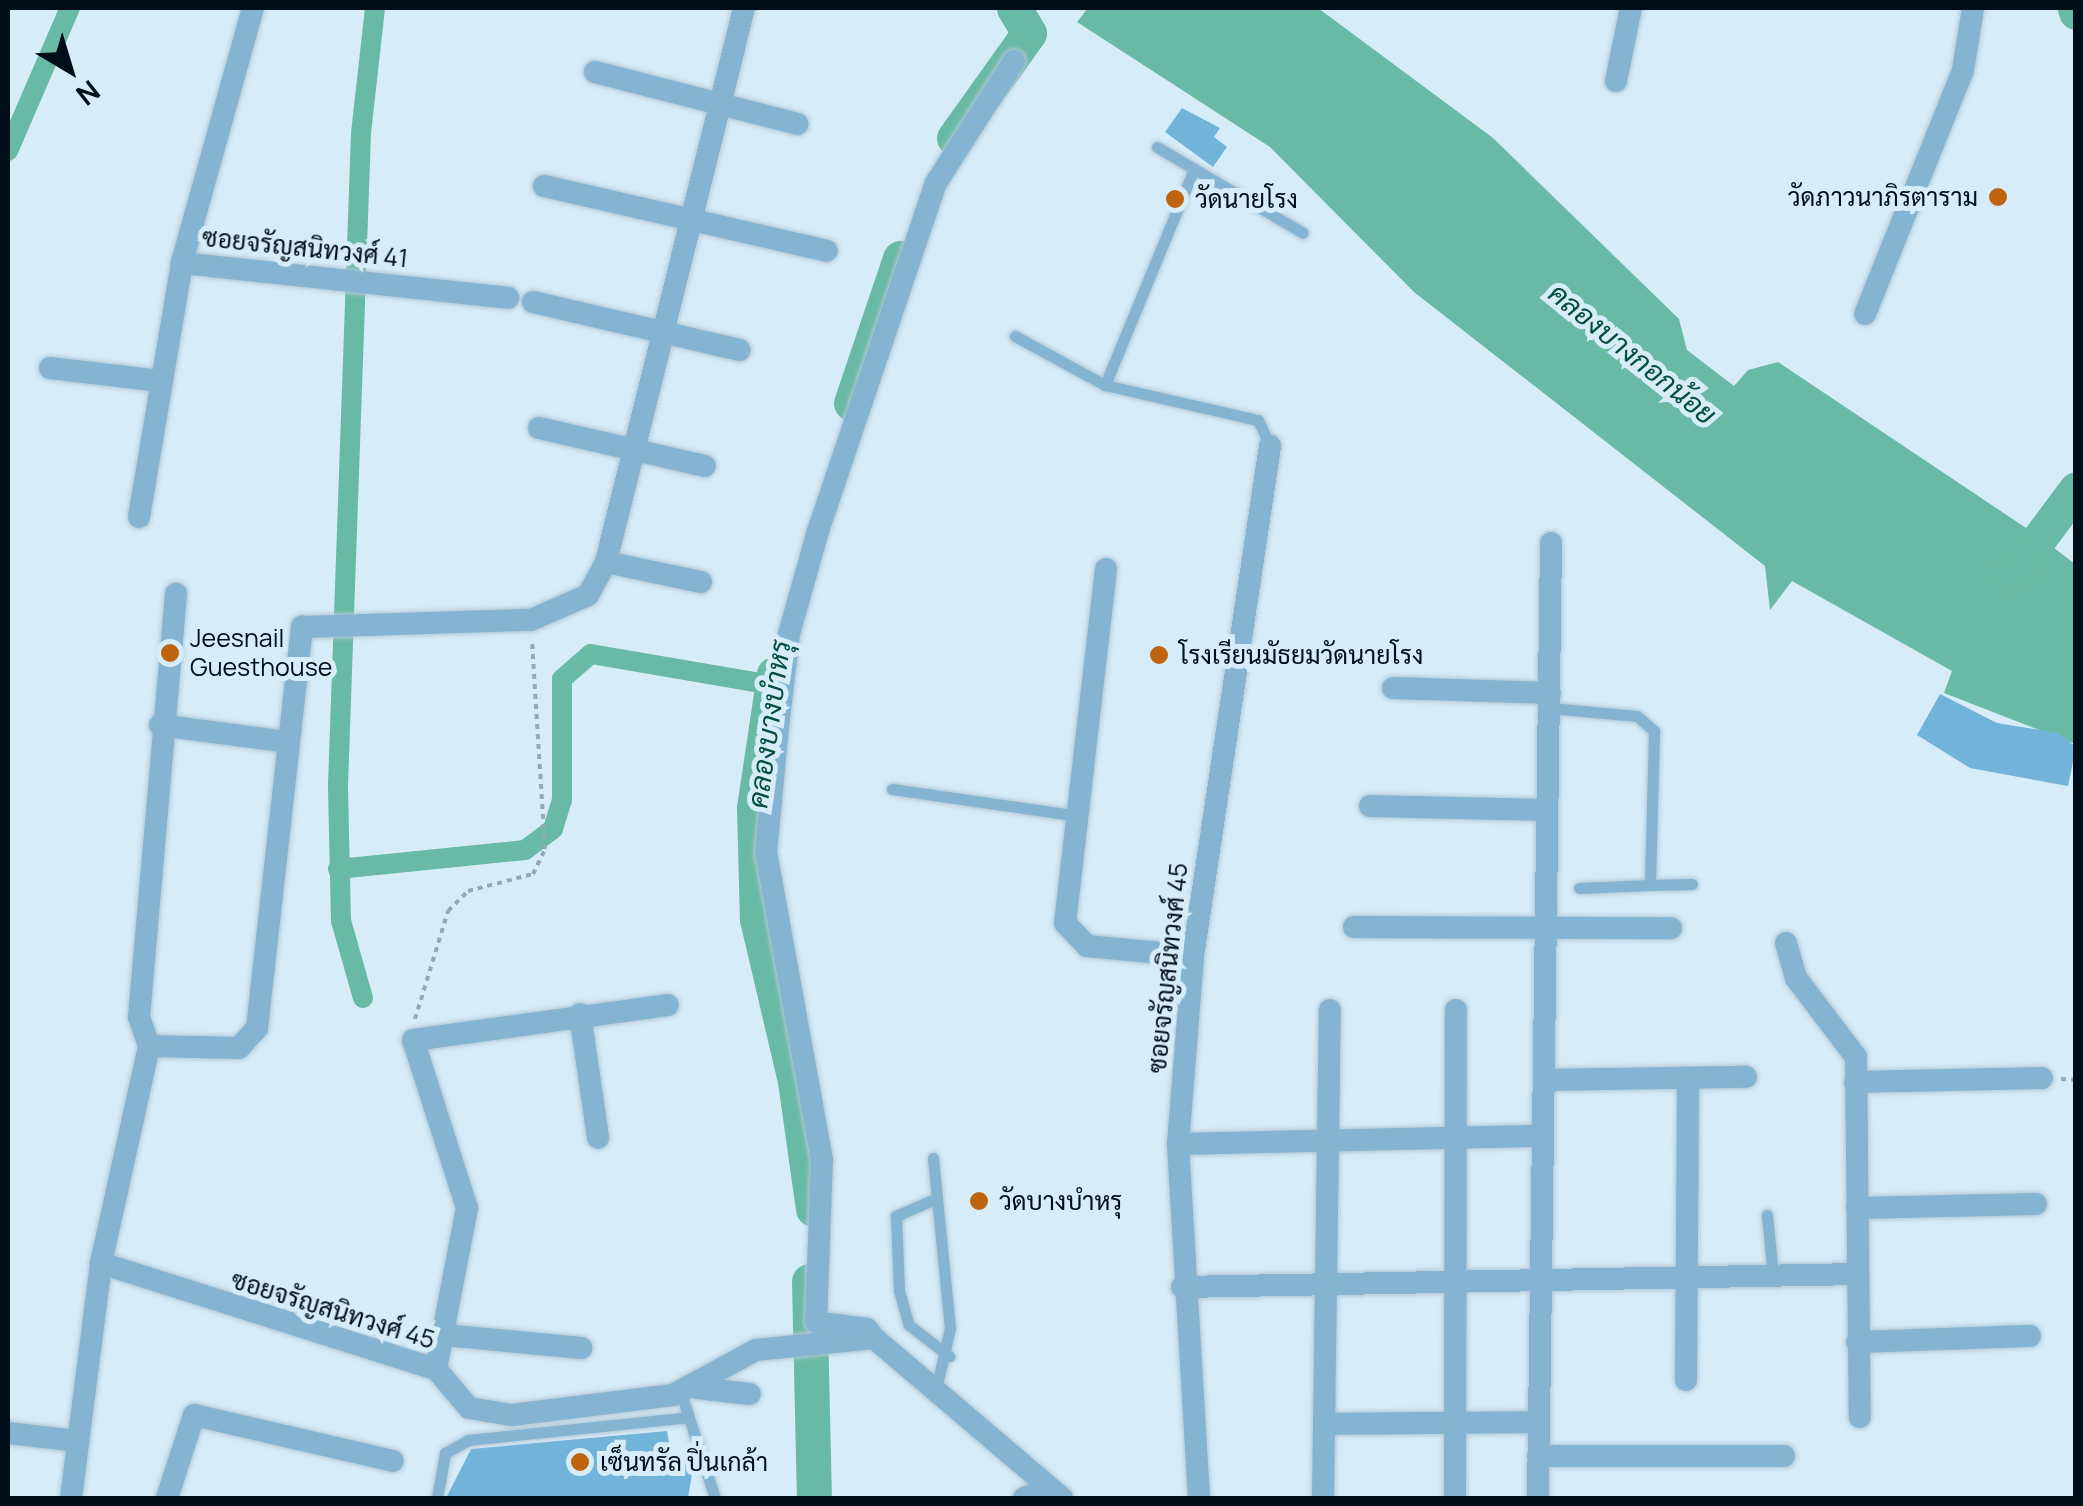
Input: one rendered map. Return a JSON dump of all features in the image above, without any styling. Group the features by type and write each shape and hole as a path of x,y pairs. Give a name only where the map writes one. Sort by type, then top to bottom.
{"street":[{"name":"ซอยจรัญสนิทวงศ์ 41","path":"253,8 182,263 508,298"},
{"path":"149,1046 240,1048 257,1028 302,628 531,620 578,606 606,562 744,8"},
{"path":"1616,81 1630,8"},
{"path":"1864,314 1934,153 1973,8"},
{"path":"1014,61 963,130 929,200 813,548 778,727 766,853 822,1160 816,1322 867,1328 871,1337 1056,1493"},
{"path":"595,72 797,124"},
{"path":"544,186 828,250"},
{"path":"139,517 182,263"},
{"path":"533,302 739,350"},
{"path":"50,368 160,381"},
{"path":"539,428 634,446 705,466"},
{"name":"ซอยจรัญสนิทวงศ์ 45","path":"1199,1498 1182,1287 1178,1144 1193,956 1270,446"},
{"path":"1538,1498 1551,543"},
{"path":"606,562 701,582"},
{"path":"1106,569 1072,815 1070,935 1100,949 1193,956"},
{"path":"71,1498 101,1264 149,1046 139,1017 160,725 176,594"},
{"path":"1393,688 1550,700"},
{"path":"160,725 287,742"},
{"path":"1370,806 1546,810"},
{"path":"1354,927 1671,928"},
{"path":"1786,943 1796,978 1851,1046 1855,1082 1860,1417"},
{"path":"436,1369 467,1208 413,1040 580,1014 668,1005"},
{"path":"1324,1498 1330,1010"},
{"path":"1455,1498 1456,1010"},
{"path":"580,1014 598,1138"},
{"path":"1544,1080 1746,1077"},
{"path":"1855,1082 2042,1078"},
{"path":"1686,1380 1688,1079"},
{"path":"1178,1144 1542,1136"},
{"path":"1857,1208 2036,1204"},
{"name":"ซอยจรัญสนิทวงศ์ 45","path":"101,1264 436,1369 470,1408 512,1415 689,1390 777,1346 871,1337"},
{"path":"1182,1287 1856,1274"},
{"path":"444,1335 582,1348"},
{"path":"1858,1342 2030,1336"},
{"path":"689,1390 750,1394"},
{"path":"167,1498 194,1415 393,1460"},
{"path":"1324,1424 1539,1422"},
{"path":"8,1433 77,1441"},
{"path":"1538,1456 1784,1456"},
{"path":"1024,1498 1056,1493"}],"lane":[{"path":"1157,147 1303,233"},
{"path":"1105,384 1194,170"},
{"path":"1015,336 1105,384 1258,420 1270,446"},
{"path":"1550,700 1653,723 1650,886"},
{"path":"892,789 1072,815"},
{"path":"1578,888 1692,884"},
{"path":"933,1158 949,1356 936,1389"},
{"path":"937,1198 896,1216 899,1291 909,1325 949,1356"},
{"path":"1767,1215 1773,1275"},
{"path":"689,1390 689,1417 715,1498"},
{"path":"438,1498 446,1454 468,1440 689,1417"}],"path":[{"path":"413,1040 448,911 468,891 533,874 545,848 531,620"}],"water":[{"name":"คลองบางกอกน้อย","path":"1088,8 1318,8 1493,138 1679,319 1687,350 1734,386 1748,370 1778,362 2041,538 2075,564 2075,744 1944,693 1952,671 1792,581 1770,610 1765,566 1414,292 1270,147 1077,22"}],"building":[{"path":"1182,108 1220,128 1214,137 1227,147 1213,167 1165,132"},
{"path":"1940,694 1997,723 2058,733 2076,747 2068,786 1970,768 1917,735"},
{"name":"เซ็นทรัล ปิ่นเกล้า","path":"667,1431 670,1448 693,1468 688,1498 446,1498 471,1449"}],"waterway":[{"path":"8,151 70,8"},
{"path":"363,998 341,921 338,785 361,133 375,8"},
{"path":"954,138 1029,33 1014,8"},
{"path":"2075,8 2076,12"},
{"name":"คลองบางบำหรุ","path":"851,403 900,258"},
{"path":"2012,575 2076,489"},
{"path":"338,869 525,850 553,829 562,800 562,679 591,654 773,685"},
{"name":"คลองบางบำหรุ","path":"774,674 754,808 757,919 795,1081 813,1209"},
{"name":"คลองบางบำหรุ","path":"809,1281 814,1498"}],"place":[{"name":"วัดภาวนาภิรตาราม","path":"1998,197"},
{"name":"วัดนายโรง","path":"1175,199"},
{"name":"Jeesnail Guesthouse","path":"170,653"},
{"name":"โรงเรียนมัธยมวัดนายโรง","path":"1159,655"},
{"name":"วัดบางบำหรุ","path":"979,1201"},
{"name":"เซ็นทรัล ปิ่นเกล้า","path":"580,1462"}]}
